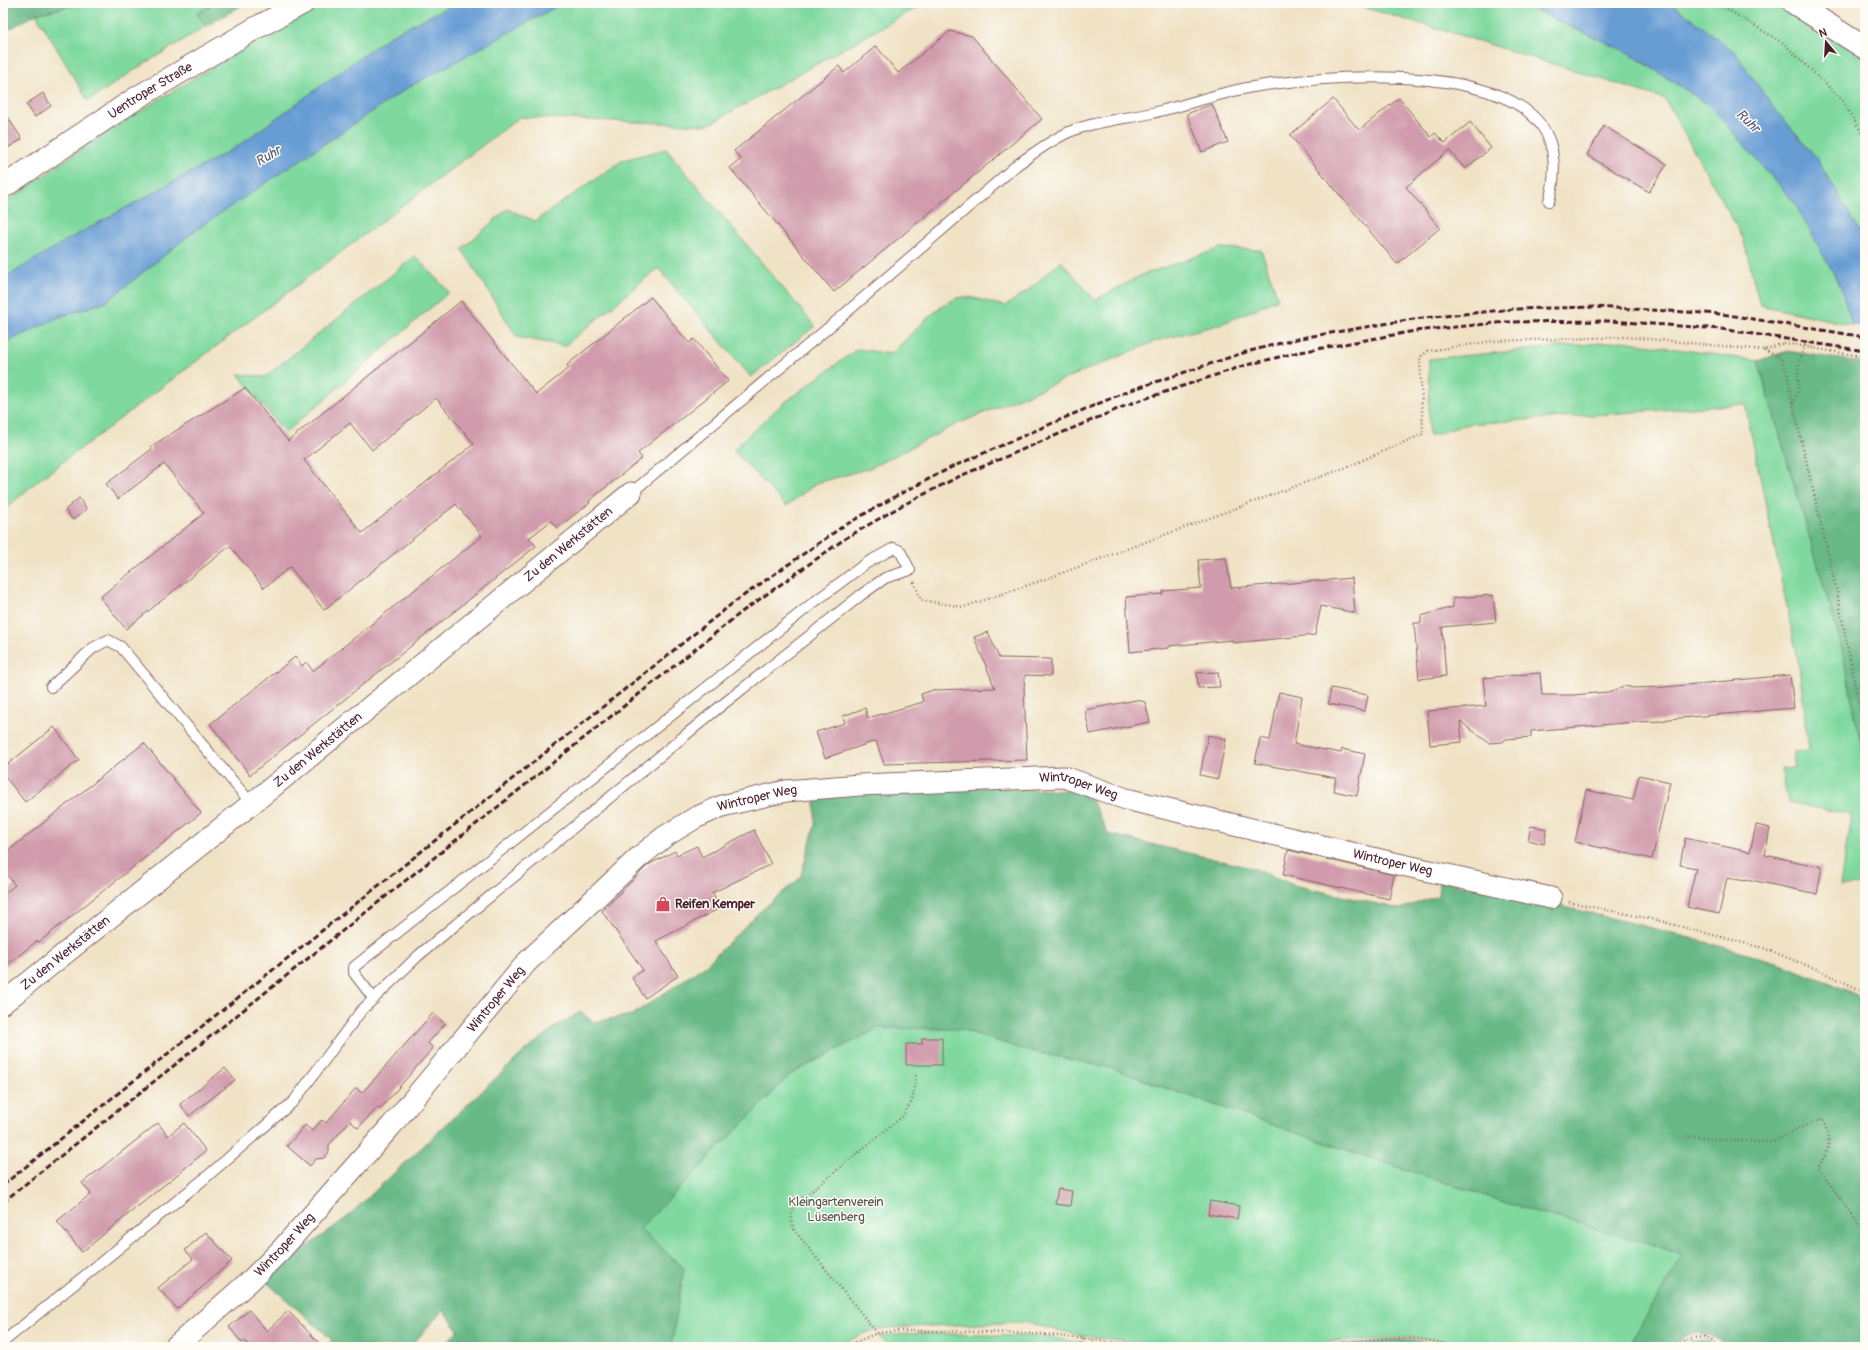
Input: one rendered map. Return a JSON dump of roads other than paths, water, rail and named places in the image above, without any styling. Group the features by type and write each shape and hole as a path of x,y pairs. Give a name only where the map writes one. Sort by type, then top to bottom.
{"main road":[{"name":"Uentroper Straße","path":"3,187 138,97 254,29 304,3"},
{"path":"1794,3 1865,48"}],"street":[{"name":"Zu den Werkstätten","path":"3,1003 252,803 631,494"},
{"name":"Wintroper Weg","path":"175,1347 251,1280 281,1250 391,1126 528,962 636,859 677,829 695,818 722,806 786,791 860,785 1064,777 1126,799 1389,862 1551,898"}],"lane":[{"path":"631,494 822,334 1018,164 1041,148 1069,132 1094,124 1166,110 1226,92 1267,84 1366,76 1462,85 1490,92 1511,101 1527,112 1540,124 1551,144 1554,164 1554,180 1549,201"},
{"path":"3,1342 204,1179 294,1101 361,1011 374,999 419,955 723,704 885,578 910,570 900,551 894,548 865,564 813,603 354,967 354,973 374,999"},
{"path":"51,687 93,648 108,640 121,647 252,803"}],"water":[{"name":"Ruhr","path":"456,3 563,3 409,87 197,229 106,302 59,317 3,344 3,279 67,240 235,148 393,34"},
{"name":"Ruhr","path":"1519,3 1671,3 1734,51 1773,107 1816,157 1865,240 1865,326 1852,325 1840,285 1794,202 1709,105 1629,53"}],"railway":[{"path":"3,1185 733,603 842,527 896,496 952,467 1131,390 1246,352 1301,338 1414,319 1513,309 1595,307 1722,314 1865,337"},
{"path":"3,1202 743,611 846,538 901,506 958,477 1132,403 1243,366 1295,353 1415,331 1506,322 1611,321 1721,329 1865,351"}],"place":[{"name":"Reifen Kemper","path":"663,904"}],"park label":[{"name":"Kleingartenverein Lüsenberg","path":"836,1210"}]}
